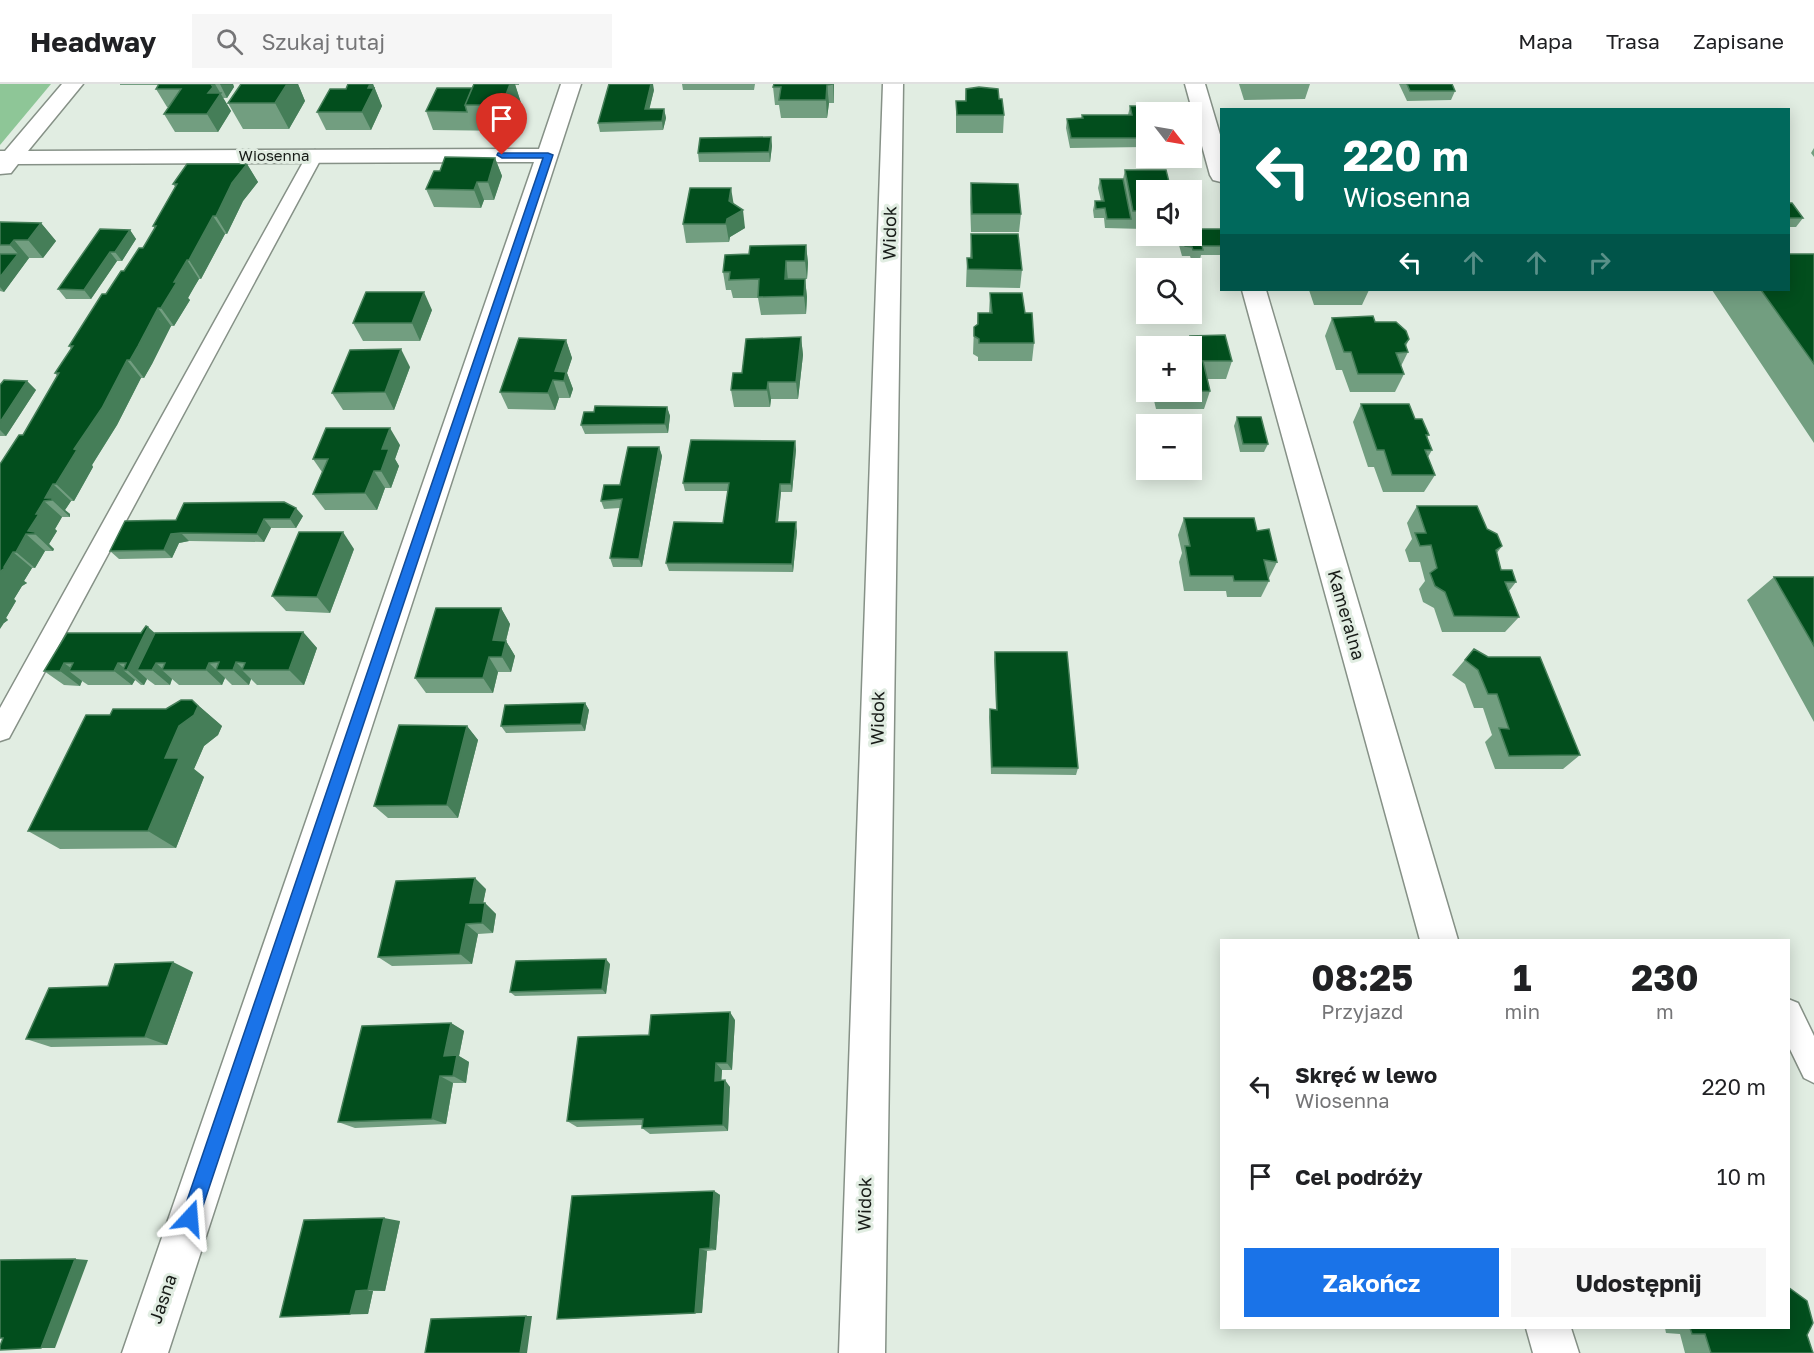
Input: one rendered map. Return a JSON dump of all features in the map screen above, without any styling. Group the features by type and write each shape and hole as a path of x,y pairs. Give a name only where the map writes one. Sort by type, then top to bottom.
{"street":[{"path":"4,162 72,84"},
{"name":"Jasna","path":"145,1353 571,84"},
{"name":"Widok","path":"862,1353 893,84"},
{"path":"1195,84 1220,172"},
{"name":"Wiosenna","path":"4,162 315,155 548,155"},
{"name":"Kameralna","path":"1254,291 1439,939"},
{"path":"1549,1329 1556,1353"}],"lane":[{"path":"0,731 315,155"},
{"path":"1790,1017 1814,1068"}],"green space":[{"path":"0,84 51,84 0,145"}],"building":[{"path":"159,84 211,84 213,87 208,93 221,93 207,114 164,114 181,89 156,89"},
{"path":"241,84 287,84 275,103 228,103"},
{"path":"348,84 370,84 368,88 374,88 362,112 317,112 330,89 346,89"},
{"path":"474,84 510,84 502,105 465,105"},
{"path":"609,84 651,84 645,109 664,109 662,121 598,123"},
{"path":"774,84 833,84 827,85 826,100 779,100 781,87 773,87"},
{"path":"1407,84 1452,84 1455,91 1410,91"},
{"path":"979,87 998,89 1004,115 957,115 956,101 966,101 966,89"},
{"path":"437,88 472,88 465,105 467,112 426,111"},
{"path":"1130,106 1136,106 1136,138 1071,138 1067,119 1083,118 1082,115 1132,115"},
{"path":"771,137 769,152 698,153 700,138"},
{"path":"445,157 495,158 488,182 477,182 474,190 426,189 434,171 440,171"},
{"path":"187,164 247,164 232,183 216,216 213,216 174,282 177,282 161,308 158,308 102,408 74,449 77,450 56,484 53,484 45,498 52,498 52,500 44,501 28,531 35,532 35,534 26,534 4,567 7,567 0,573 0,464 19,435 23,435 59,373 55,373 73,346 69,346 102,294 106,294 139,248 143,248 177,184 173,184"},
{"path":"1125,170 1166,170 1168,180 1136,180 1136,211 1133,211"},
{"path":"1100,179 1123,179 1131,219 1107,219 1105,208 1096,209 1095,201 1104,201"},
{"path":"971,183 1018,184 1021,214 972,214"},
{"path":"690,188 731,188 729,201 743,210 727,219 726,224 683,224"},
{"path":"1790,203 1792,203 1803,218 1790,218"},
{"path":"0,222 41,223 28,240 14,240 10,245 0,245"},
{"path":"100,229 130,230 115,252 110,252 84,290 58,289"},
{"path":"1202,229 1220,229 1220,246 1202,246"},
{"path":"971,234 1018,234 1022,270 968,269 967,258 972,258"},
{"path":"806,245 805,261 786,261 785,279 805,279 804,296 758,297 759,279 729,280 730,272 723,272 725,255 749,254 750,246"},
{"path":"1185,246 1202,246 1203,250 1193,250 1192,247"},
{"path":"0,254 18,254 0,277"},
{"path":"1790,254 1814,254 1814,364 1762,291 1790,291"},
{"path":"366,292 424,292 412,323 353,323"},
{"path":"990,293 1022,293 1025,313 1032,313 1034,343 979,343 979,339 974,336 974,327 978,324 978,313 992,313"},
{"path":"1373,316 1375,322 1396,322 1406,331 1409,339 1405,344 1408,352 1396,353 1404,374 1358,374 1351,352 1344,352 1332,318"},
{"path":"1225,335 1232,361 1203,361 1210,391 1202,391 1202,336 1190,336"},
{"path":"801,337 796,382 768,382 767,390 731,390 733,373 742,373 746,339"},
{"path":"519,338 566,340 555,371 566,372 564,381 553,380 548,393 500,392"},
{"path":"401,349 385,392 332,393 350,350"},
{"path":"4,380 27,381 0,422 0,385"},
{"path":"1361,404 1409,404 1415,419 1422,419 1429,435 1426,435 1432,450 1425,450 1435,475 1392,475 1384,450 1377,450"},
{"path":"595,406 667,407 665,424 581,425 584,412 594,412"},
{"path":"1237,417 1261,417 1268,444 1243,444"},
{"path":"326,428 390,428 382,449 389,449 381,471 374,471 365,493 313,494 328,459 313,459"},
{"path":"691,440 795,441 791,484 780,484 776,522 796,522 792,564 666,563 674,522 723,523 729,483 683,483"},
{"path":"628,447 659,447 639,559 610,558 622,499 601,501 604,485 620,485"},
{"path":"284,502 296,508 290,519 264,519 257,534 171,534 164,550 110,551 125,521 176,520 184,503"},
{"path":"1417,506 1477,506 1487,529 1497,534 1502,546 1496,550 1501,570 1512,570 1516,582 1505,582 1519,617 1454,616 1445,592 1435,586 1430,573 1437,568 1431,545 1420,546 1415,533 1426,533"},
{"path":"1184,518 1254,518 1257,531 1269,529 1277,562 1264,560 1269,581 1234,581 1233,576 1190,576 1185,546 1190,546"},
{"path":"299,532 343,532 317,597 272,596"},
{"path":"1774,577 1814,577 1814,646"},
{"path":"436,608 501,608 493,640 506,641 502,657 489,657 483,678 415,678"},
{"path":"146,626 148,627 127,670 123,670 126,663 118,663 114,671 69,671 73,663 64,663 60,671 44,671 67,633 141,633"},
{"path":"303,632 289,670 242,670 245,663 236,662 233,670 216,670 219,662 209,663 206,670 162,670 165,663 156,663 152,670 137,670 155,633"},
{"path":"1474,649 1488,657 1540,657 1580,755 1509,756 1499,728 1509,729 1497,694 1488,694 1478,670 1465,660"},
{"path":"995,652 1067,652 1078,768 992,767 990,709 997,710"},
{"path":"181,700 192,700 198,706 194,715 179,726 165,758 179,758 148,831 28,831 86,715 110,715 113,709 166,709"},
{"path":"585,703 581,724 501,726 505,705"},
{"path":"399,725 467,726 447,805 374,806"},
{"path":"475,878 470,903 485,903 482,923 466,924 460,954 378,957 396,881"},
{"path":"606,959 602,989 510,992 516,961"},
{"path":"173,962 145,1037 26,1039 49,988 108,986 115,964"},
{"path":"730,1012 727,1063 716,1063 715,1081 725,1080 723,1125 642,1128 643,1119 567,1121 578,1037 649,1035 651,1015"},
{"path":"451,1023 444,1056 457,1055 453,1076 440,1076 432,1119 338,1122 362,1026"},
{"path":"714,1191 710,1248 700,1249 695,1313 557,1319 572,1196"},
{"path":"384,1218 368,1290 356,1291 350,1314 280,1317 304,1220"},
{"path":"75,1259 41,1348 0,1350 3,1338 0,1338 0,1260"},
{"path":"1790,1288 1807,1301 1813,1323 1807,1335 1813,1353 1711,1353 1705,1334 1692,1334 1690,1329 1790,1329"},
{"path":"526,1316 520,1353 425,1353 431,1319"}],"route":[{"path":"190,1218 548,155 502,155"}]}
